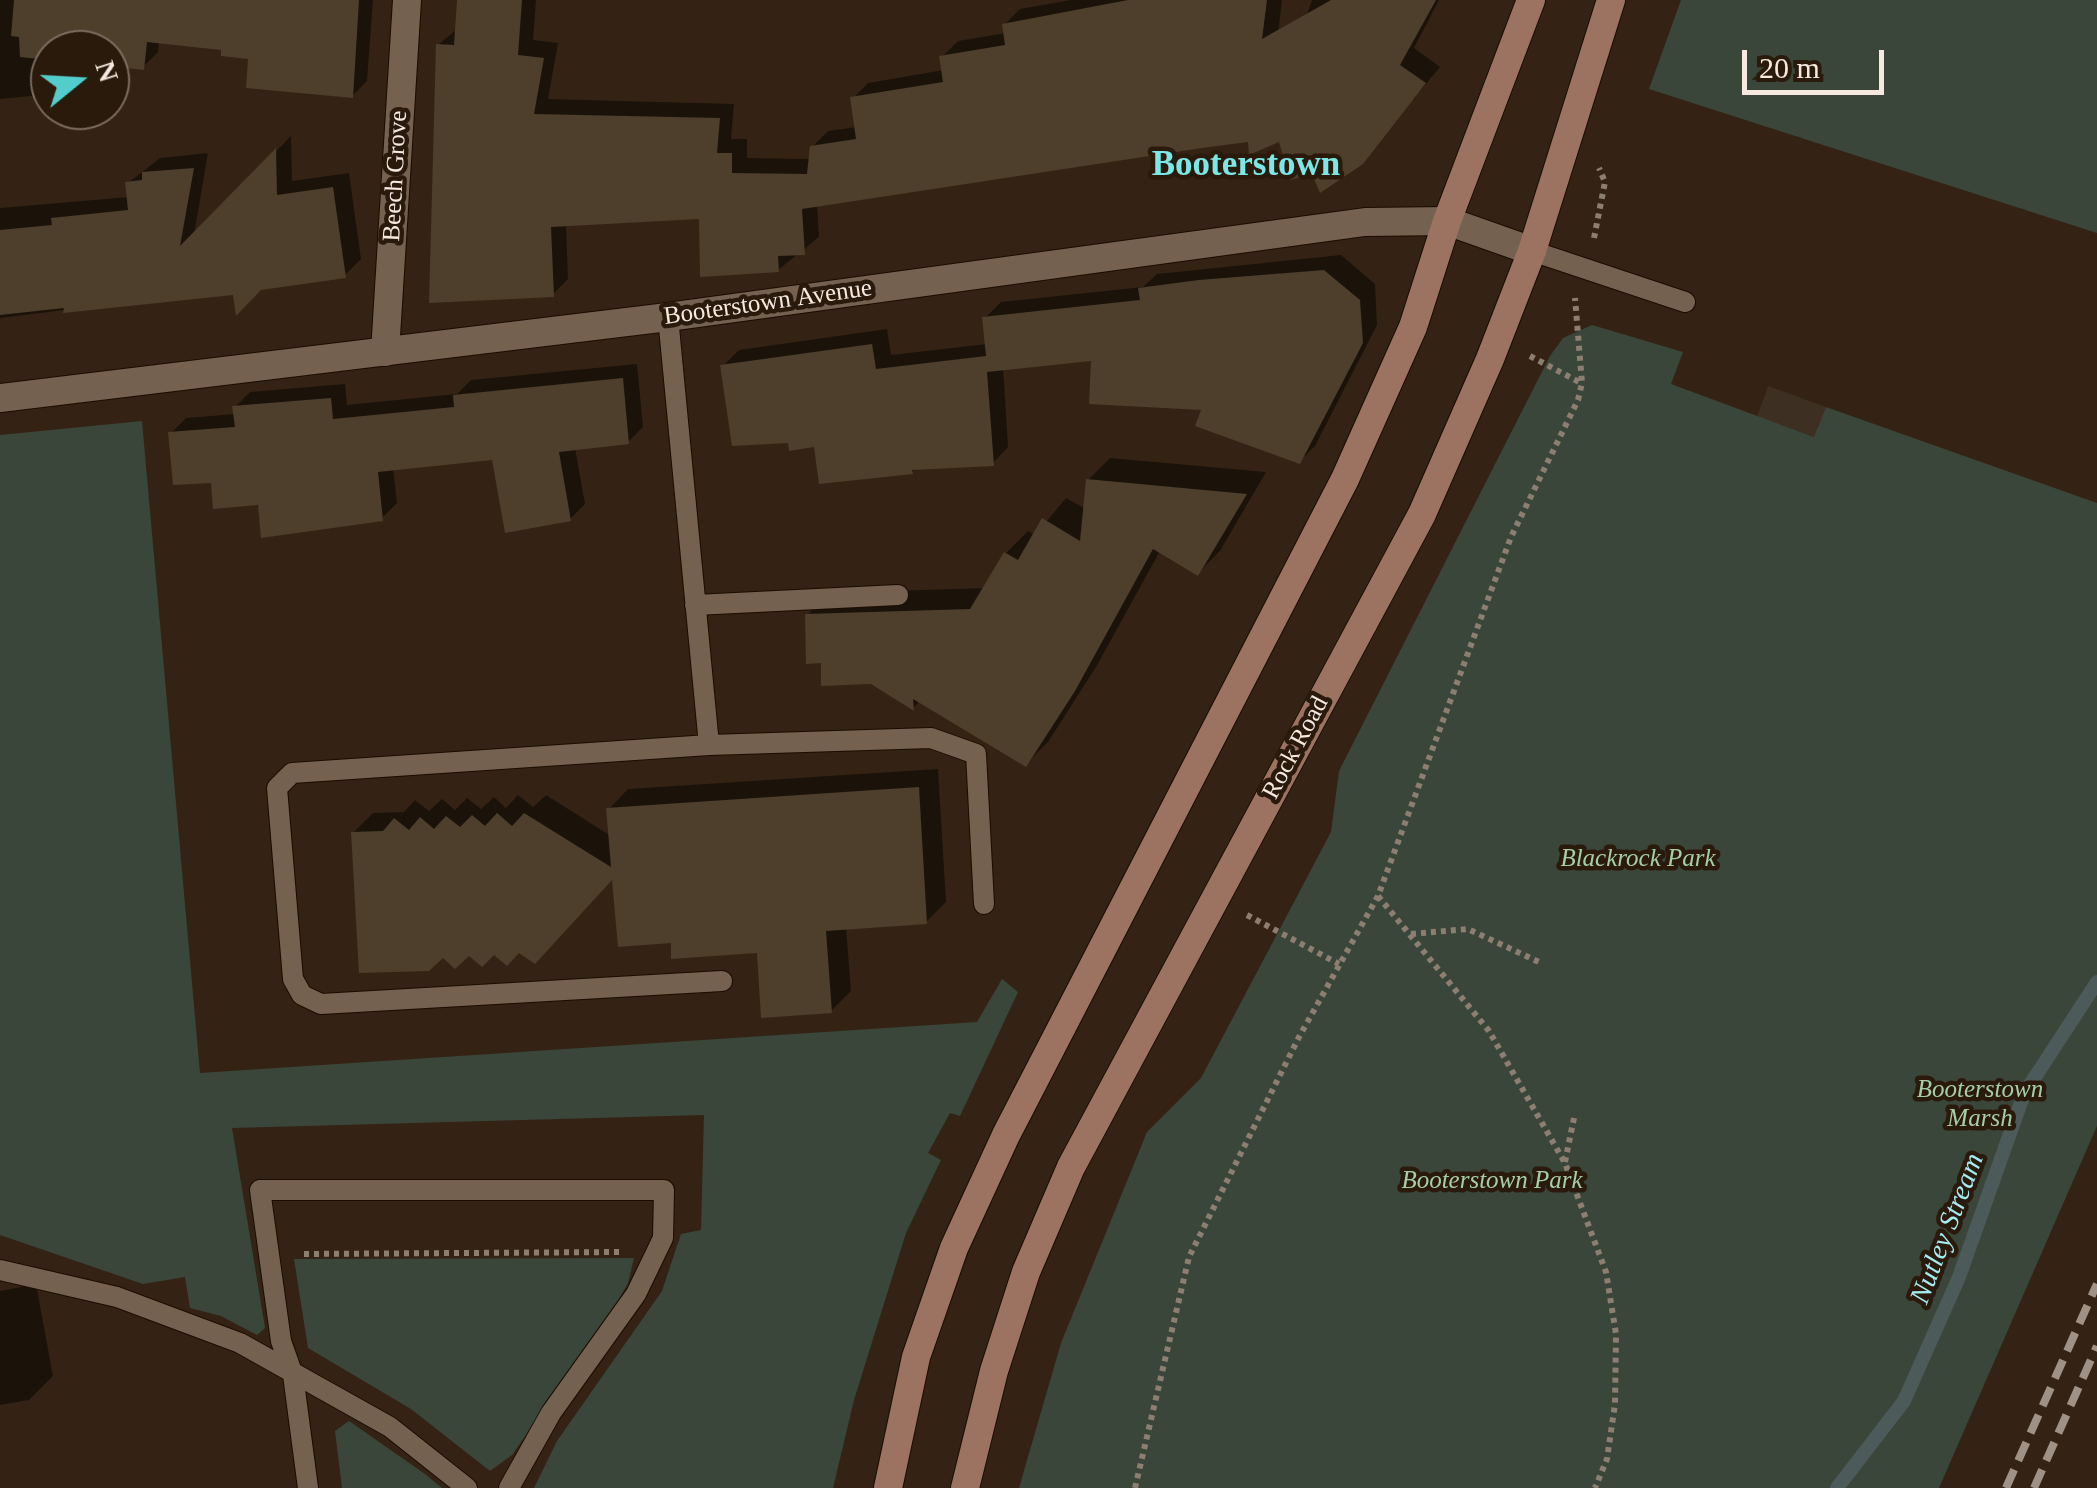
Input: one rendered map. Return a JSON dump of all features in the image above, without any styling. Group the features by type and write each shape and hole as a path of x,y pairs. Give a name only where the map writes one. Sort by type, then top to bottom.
{"main road":[{"path":"888,1488 916,1357 954,1248 1006,1135 1345,479 1412,328 1447,220 1531,0"},
{"name":"Rock Road","path":"965,1488 994,1371 1026,1272 1102,1106 1422,514 1532,251 1611,0"}],"street":[{"name":"Beech Grove","path":"386,352 406,0"},
{"name":"Booterstown Avenue","path":"0,398 668,317 1312,228 1447,220 1532,251"}],"lane":[{"path":"1532,251 1685,302"},
{"path":"668,317 709,744"},
{"path":"695,605 898,595"},
{"path":"722,981 322,1004 312,1000 302,995 293,979 277,788 292,773 709,744 931,738 976,754 984,904"},
{"path":"308,1488 293,1375 280,1341 260,1190 664,1190 663,1238 636,1294 551,1412 509,1488"},
{"path":"0,1270 117,1298 240,1343 390,1428 466,1488"}],"path":[{"path":"1593,241 1605,182 1594,159"},
{"path":"1135,1488 1189,1257 1339,964 1378,896 1511,537 1578,400 1582,384 1575,296"},
{"path":"1526,354 1582,384"},
{"path":"1378,896 1489,1031 1564,1163 1606,1272 1616,1334 1615,1404 1607,1459 1596,1488"},
{"path":"1216,899 1339,964"},
{"path":"1409,934 1468,929 1539,962"},
{"path":"1564,1163 1574,1118"},
{"path":"269,1254 658,1251"}],"shaded area":[{"path":"1768,386 1826,407 1815,437 1757,417"}],"green space":[{"path":"1681,0 2097,0 2097,233 1649,89"},
{"name":"Blackrock Park","path":"1592,325 1683,352 1671,384 1814,437 1826,407 2097,503 2097,1126 1939,1488 1019,1488 1061,1343 1147,1132 1201,1078 1331,832 1339,771 1550,356 1563,338"},
{"path":"142,421 200,1073 977,1022 1002,979 1018,992 960,1116 950,1113 928,1153 941,1160 906,1233 854,1400 833,1488 534,1488 557,1441 662,1291 681,1234 701,1230 704,1115 232,1128 265,1328 257,1335 221,1316 190,1308 185,1277 143,1284 0,1235 0,435"},
{"path":"634,1258 628,1283 612,1311 512,1455 490,1471 411,1409 308,1348 294,1259"},
{"path":"349,1421 442,1488 342,1488 335,1431"}],"building":[{"path":"14,0 359,0 353,98 246,88 248,59 221,56 221,50 147,42 144,70 130,68 130,30 30,30 30,58 20,57 19,37 11,36"},
{"path":"457,0 522,0 518,55 544,58 534,114 720,118 717,153 732,153 732,173 807,174 810,146 856,139 850,97 943,82 939,56 1005,45 1002,24 1128,0 1267,0 1262,39 1331,0 1436,0 1400,65 1426,83 1363,164 1320,193 1312,174 1290,180 1279,142 1249,155 1248,142 1202,148 802,209 805,255 778,256 779,272 700,277 699,219 551,227 554,297 429,303 436,44 454,45"},
{"path":"276,148 277,195 333,187 346,278 261,290 236,316 233,295 63,313 64,308 0,315 0,230 52,225 51,218 128,210 125,182 142,180 142,172 194,168 180,246"},
{"path":"1324,270 1360,300 1363,343 1300,464 1195,426 1201,410 1089,404 1091,361 987,372 994,466 912,470 913,474 819,484 814,447 789,451 788,443 732,446 720,365 872,344 876,369 986,356 982,317 1140,300 1138,288"},
{"path":"623,378 629,444 559,452 571,521 505,533 492,460 378,472 383,521 261,538 258,505 213,509 211,483 173,485 168,432 235,427 232,406 331,398 333,419 454,407 453,395"},
{"path":"1086,479 1247,494 1198,576 1153,549 1075,691 1026,767 913,699 914,711 871,684 821,686 821,663 806,664 805,614 970,609 1004,552 1018,560 1042,518 1080,541"},
{"path":"919,787 927,924 826,931 832,1013 761,1018 757,953 671,959 671,943 618,947 612,880 535,964 519,953 507,966 494,955 482,967 469,956 455,969 443,958 429,971 359,973 351,832 383,831 394,818 409,830 420,817 434,829 446,816 460,827 472,815 485,826 497,813 512,826 524,813 611,867 606,808"}],"waterway":[{"name":"Nutley Stream","path":"1837,1488 1904,1401 1959,1277 2024,1094 2097,982"}],"railway":[{"path":"2006,1488 2097,1284"},
{"path":"2034,1488 2097,1346"}],"district":[{"name":"Booterstown","path":"1246,166"}],"park label":[{"name":"Booterstown Marsh","path":"1980,1104"},
{"name":"Booterstown Park","path":"1492,1181"}]}
